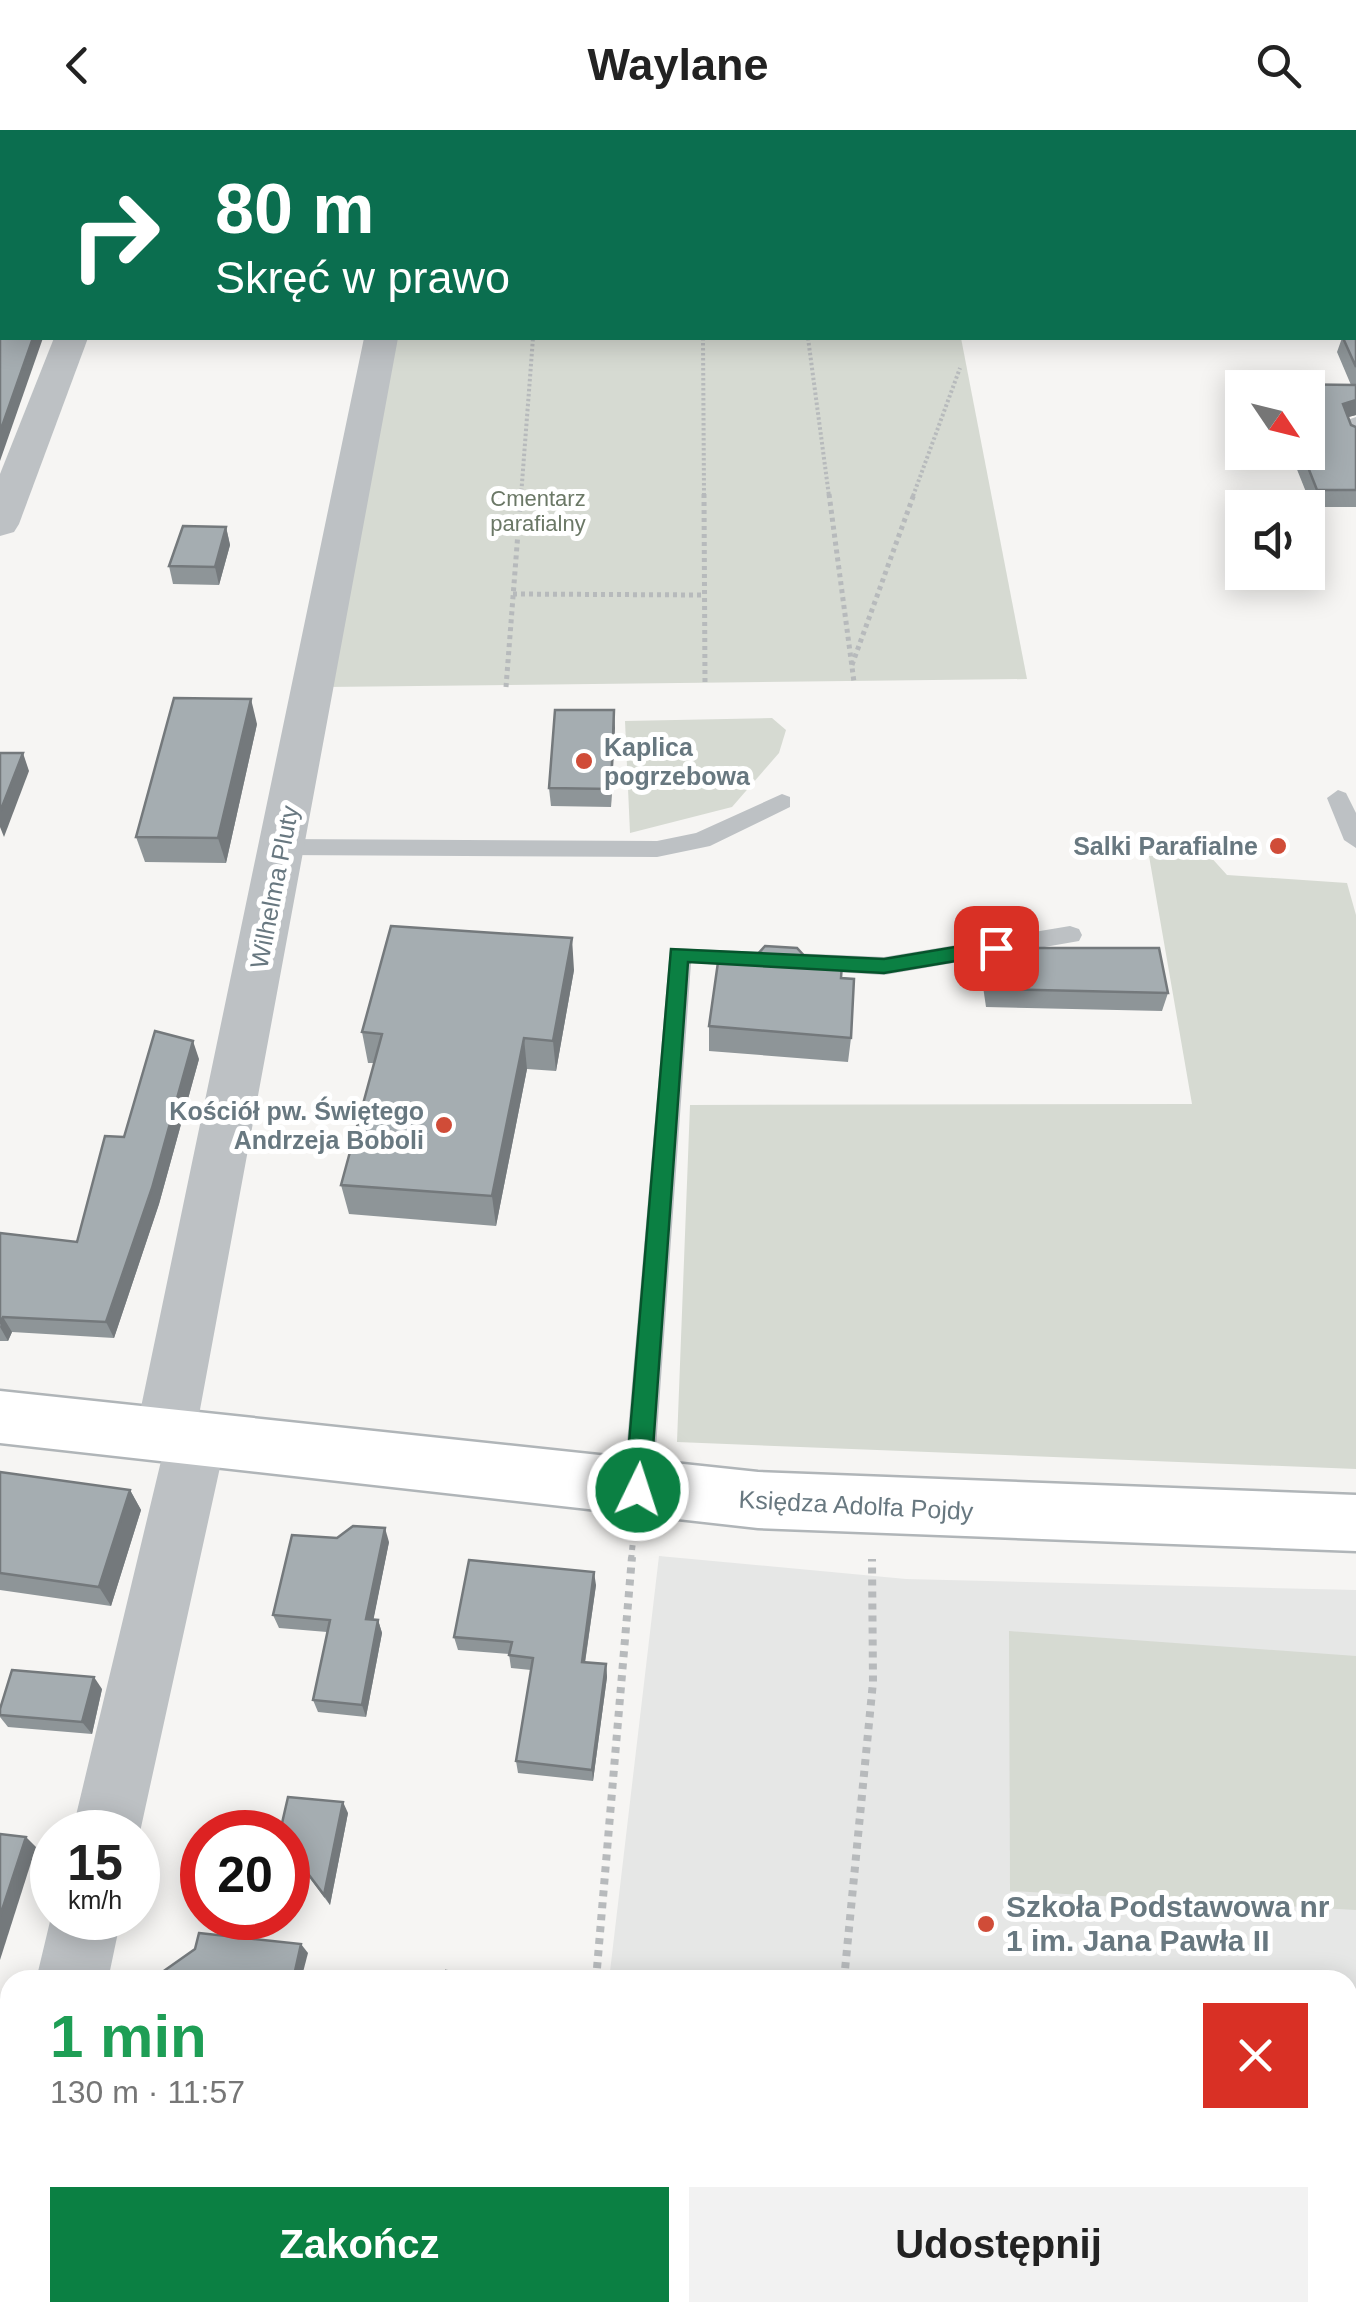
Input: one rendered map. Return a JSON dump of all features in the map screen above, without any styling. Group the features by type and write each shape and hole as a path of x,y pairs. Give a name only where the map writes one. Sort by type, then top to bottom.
{"street":[{"path":"0,524 70,340"},
{"name":"Wilhelma Pluty","path":"110,1810 180,1438 282,847 381,340"},
{"name":"Księdza Adolfa Pojdy","path":"0,1417 638,1490 871,1508 1356,1523"},
{"path":"74,1970 81,1940"}],"lane":[{"path":"1356,422 1350,422 1356,436"},
{"path":"1338,798 1356,840"},
{"path":"282,847 657,849 702,840 782,802"},
{"path":"638,1490 678,954 884,966 1070,935"}],"path":[{"path":"506,687 533,340"},
{"path":"703,340 704,684"},
{"path":"808,340 854,682"},
{"path":"852,666 960,368"},
{"path":"513,594 704,595"},
{"path":"597,1970 638,1490"},
{"path":"845,1970 873,1682 871,1508"}],"shaded area":[{"name":"Szkoła Podstawowa nr 1 im. Jana Pawła II","path":"659,1556 906,1579 1356,1590 1356,1970 610,1970"}],"green space":[{"name":"Cmentarz parafialny","path":"394,340 961,340 1027,679 326,687"},
{"path":"772,718 786,730 779,753 732,807 630,833 625,721"},
{"path":"1208,854 1227,875 1347,883 1356,915 1356,1469 677,1442 690,1105 1192,1104 1149,856"},
{"path":"1009,1631 1356,1656 1356,1910 1010,1891"}],"building":[{"path":"0,340 32,340 0,432"},
{"path":"1344,340 1356,340 1356,367"},
{"path":"1325,385 1356,385 1356,400 1343,404 1351,425 1356,427 1356,490 1317,490 1309,470 1325,470"},
{"path":"183,526 226,527 215,567 169,566"},
{"path":"174,698 251,699 218,838 136,837"},
{"name":"Kaplica pogrzebowa","path":"555,710 614,710 611,789 549,788"},
{"path":"0,753 23,753 0,812"},
{"name":"Kościół pw. Świętego Andrzeja Boboli","path":"391,926 572,938 553,1041 524,1038 492,1196 341,1185 382,1034 362,1032"},
{"path":"765,946 797,948 809,961 842,964 841,978 854,979 851,1038 709,1026 719,955 755,957"},
{"path":"984,948 1159,948 1168,993 990,989"},
{"path":"155,1031 193,1041 152,1188 106,1322 3,1317 0,1324 0,1233 77,1242 105,1136 124,1137"},
{"path":"0,1472 130,1490 99,1587 0,1573"},
{"path":"353,1526 385,1528 366,1619 378,1620 362,1705 313,1700 330,1620 273,1615 292,1535 337,1538"},
{"path":"469,1560 594,1572 582,1662 606,1664 592,1770 516,1761 533,1658 509,1655 512,1642 454,1637"},
{"path":"12,1670 94,1677 82,1722 0,1715"},
{"path":"288,1797 343,1802 324,1895 310,1876 310,1810 285,1810"},
{"path":"0,1834 26,1837 0,1916"},
{"path":"197,1940 301,1944 295,1970 165,1970 195,1949"}],"place":[{"name":"Kaplica pogrzebowa","path":"584,761"},
{"name":"Salki Parafialne","path":"1278,846"},
{"name":"Kościół pw. Świętego Andrzeja Boboli","path":"444,1125"},
{"name":"Szkoła Podstawowa nr 1 im. Jana Pawła II","path":"986,1924"}],"route":[{"path":"638,1490 678,954 884,966 996,948"}]}
